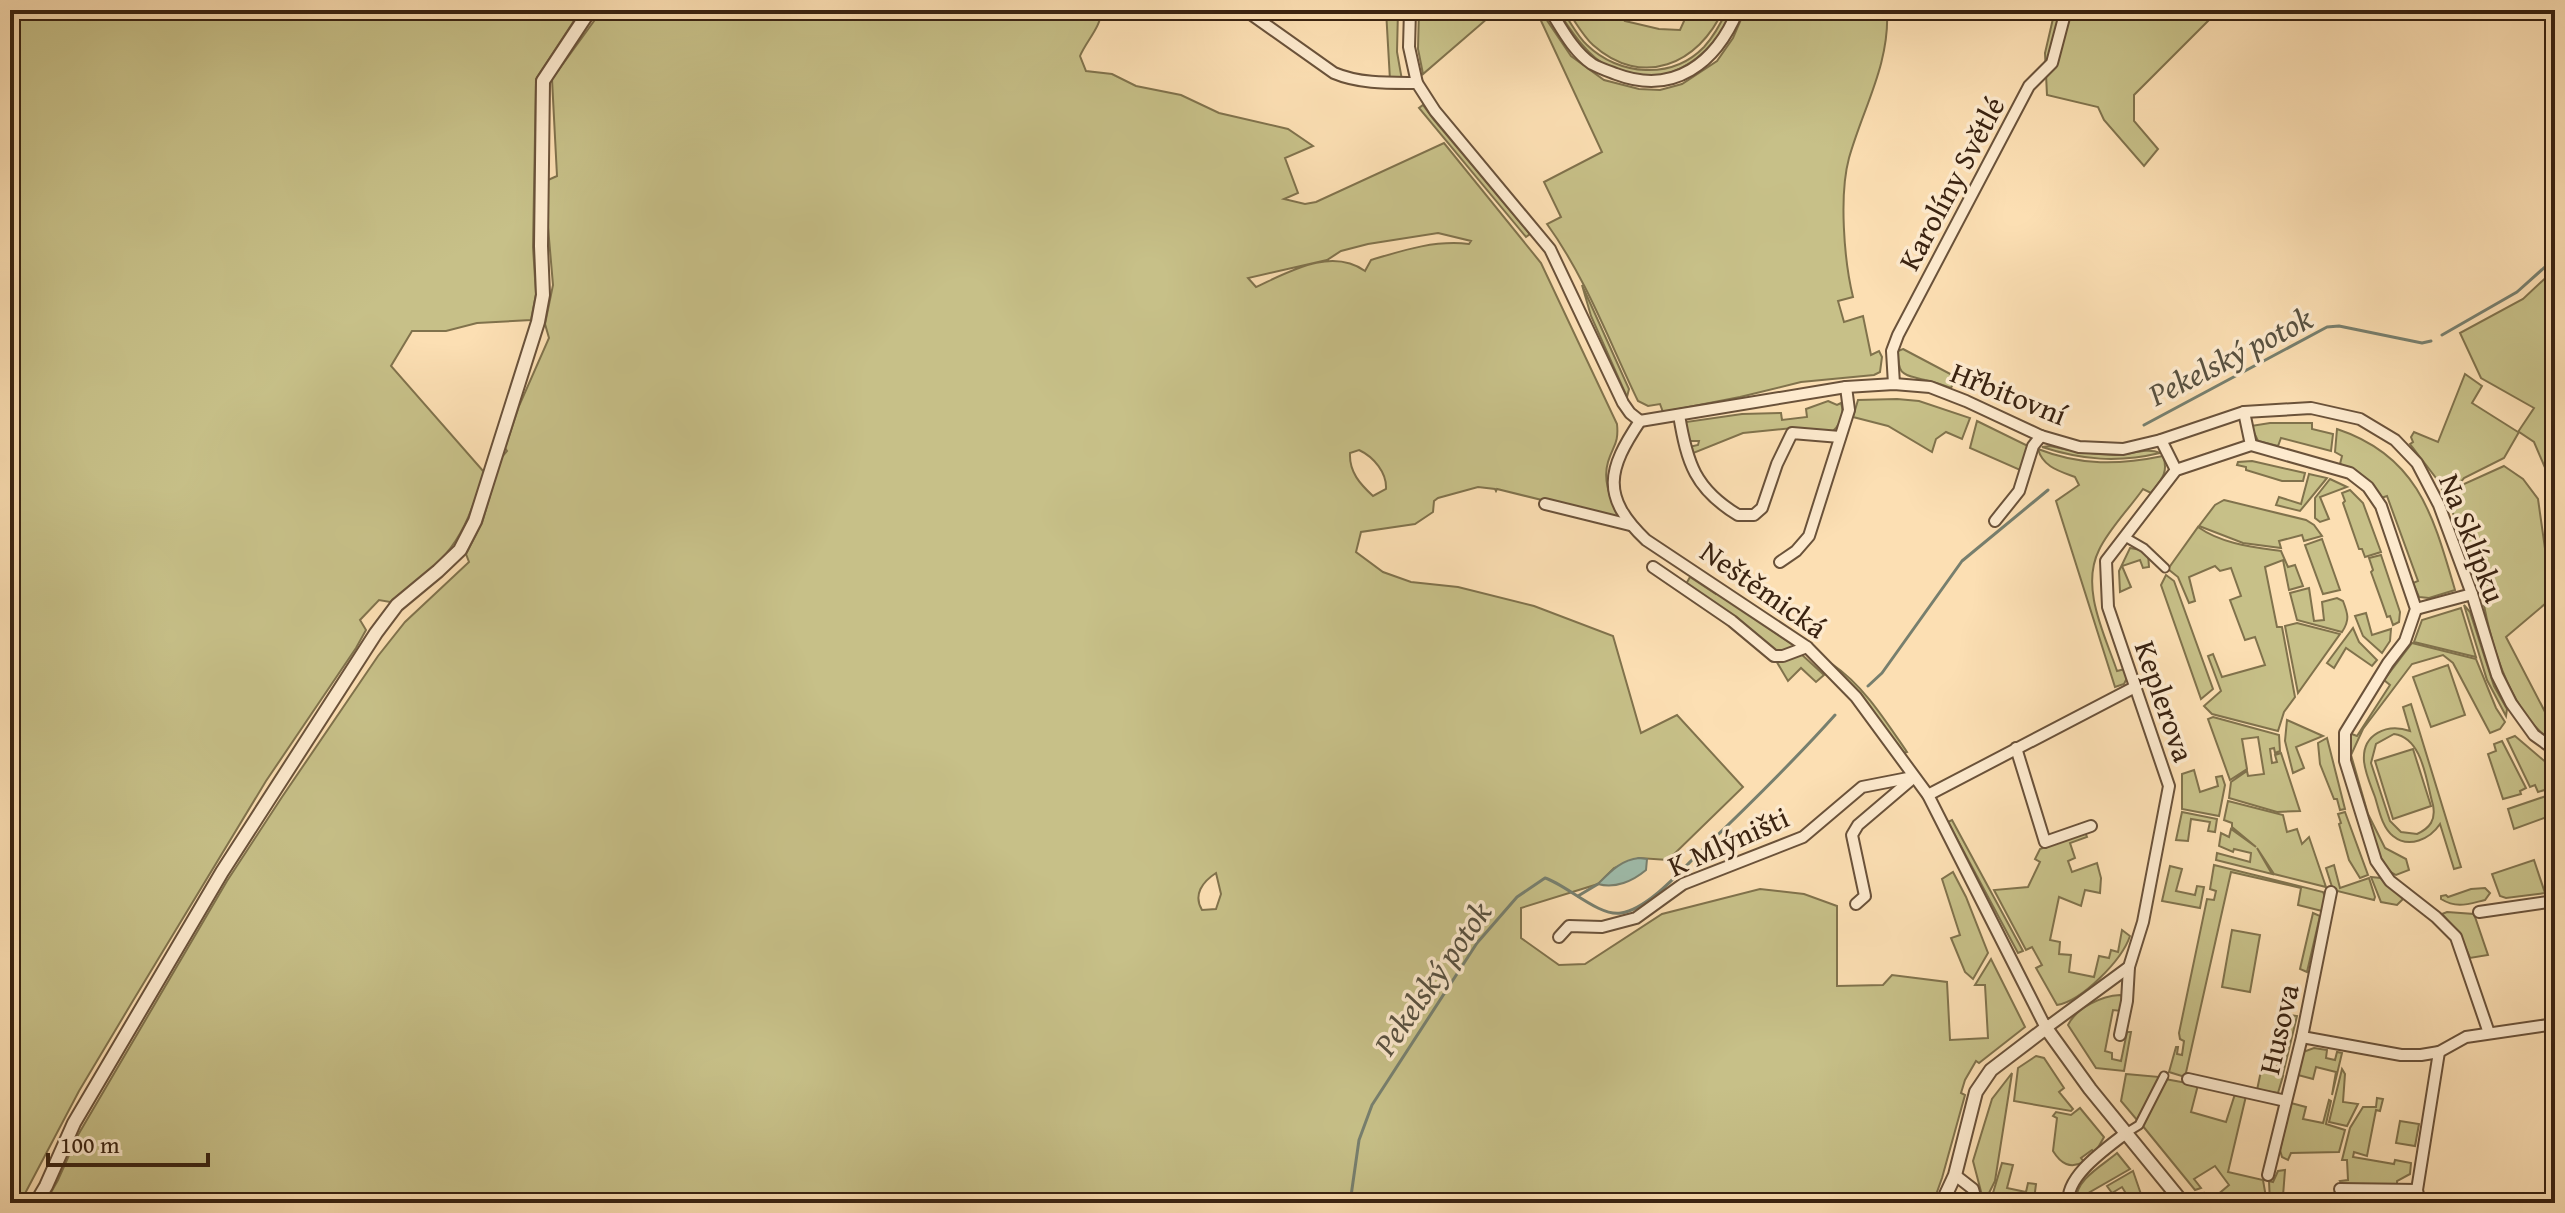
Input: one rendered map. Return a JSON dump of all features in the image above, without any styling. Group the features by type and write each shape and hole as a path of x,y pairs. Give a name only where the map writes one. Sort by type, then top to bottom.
{"street":[{"path":"36,1203 74,1123 222,872 376,633 397,605 460,550 475,521 538,322 543,295 543,81 590,10"},
{"path":"1245,10 1334,73 1349,79 1387,84 1417,83"},
{"path":"1410,10 1409,47 1417,83 1435,111 1550,249 1623,403 1640,421"},
{"path":"1550,10 1572,46 1593,65 1635,81 1668,80 1701,66 1729,32 1738,10"},
{"name":"Karolíny Světlé","path":"1894,384 1892,351 1898,335 2029,86 2052,63 2066,10"},
{"name":"Hřbitovní","path":"1640,421 1846,387 1894,384 1930,387 2041,436 2079,447 2123,449 2161,440 2244,412 2292,408"},
{"path":"1780,562 1796,551 1809,536 1849,410 1846,387"},
{"name":"Na Sklípku","path":"2292,408 2332,411 2360,419 2395,440 2417,463 2439,505 2472,594 2497,675 2511,703 2534,735 2555,750"},
{"path":"2244,412 2251,445"},
{"path":"1679,415 1685,450 1700,484 1738,515 1754,515 1762,508 1777,464 1792,433 1840,437"},
{"name":"Neštěmická","path":"1640,421 1614,468 1614,491 1630,525 1646,540 1807,647 1856,697 1928,795 2046,1028 2081,1078 2183,1203"},
{"path":"1995,521 2019,491 2033,446 2041,436"},
{"path":"2161,440 2176,470 2251,445 2350,473 2368,487 2381,506 2416,609 2405,641 2345,733 2345,761 2376,861 2390,881 2456,937 2489,1033"},
{"name":"Keplerova","path":"2120,1035 2127,1001 2129,967 2143,922 2169,786 2108,607 2106,561 2176,470"},
{"path":"1545,504 1630,525"},
{"path":"2125,537 2144,548 2165,568"},
{"path":"1653,567 1732,621 1774,656 1807,647"},
{"path":"2416,609 2472,594"},
{"path":"1928,795 2135,687"},
{"path":"2016,748 2045,842 2091,826"},
{"path":"1856,904 1865,896 1852,835 1858,825 1913,777"},
{"name":"K Mlýništi","path":"1559,937 1569,926 1602,927 1636,918 1683,884 1803,837 1862,787 1913,777"},
{"name":"Husova","path":"2268,1175 2302,1037 2331,892"},
{"path":"2479,912 2555,901"},
{"path":"1942,1203 1955,1175 1976,1092 1991,1070 2129,967"},
{"path":"2302,1037 2401,1055 2439,1052 2466,1037 2555,1024"},
{"path":"2420,1203 2417,1190 2439,1052"},
{"path":"2069,1203 2067,1196 2072,1181 2139,1125 2164,1076"},
{"path":"2188,1079 2286,1101"},
{"path":"1955,1175 1973,1189 1977,1203"},
{"path":"2340,1189 2417,1190"}],"shaded area":[{"path":"10,10 581,10 536,79 533,247 536,294 531,320 477,323 446,331 412,331 391,366 484,472 468,517 451,548 440,560 390,602 379,600 360,620 366,630 356,648 266,781 134,999 79,1091 20,1203 10,1203"},
{"path":"602,10 1101,10 1096,28 1080,56 1086,71 1112,74 1136,86 1181,95 1219,113 1288,129 1313,146 1285,158 1298,193 1284,199 1305,204 1316,202 1444,143 1541,263 1617,424 1606,477 1619,519 1478,487 1438,498 1434,501 1433,512 1415,524 1361,532 1356,552 1383,572 1411,582 1458,587 1534,606 1613,636 1641,733 1677,715 1743,787 1668,860 1639,858 1614,868 1598,884 1521,908 1521,938 1559,965 1585,964 1662,914 1760,889 1804,894 1837,906 1837,986 1883,985 1892,975 1947,982 1950,1040 1988,1038 1985,985 1975,985 1991,959 2025,1027 1979,1063 1976,1061 1965,1080 1961,1093 1965,1095 1933,1203 45,1203 78,1135 227,881 282,797 378,656 405,622 469,562 466,554 482,523 519,406 549,338 545,324 553,285 546,204 548,180 557,176 552,79","holes":["1438,233 1471,241 1469,244 1432,245 1395,253 1371,260 1365,271 1338,261 1310,264 1256,287 1248,278 1327,260 1341,251 1368,244","1359,450 1374,461 1382,471 1386,489 1373,496 1353,472 1350,453","1216,873 1221,894 1216,909 1202,910 1199,894"]},
{"path":"1386,10 1398,10 1397,52 1402,80 1390,80"},
{"path":"1419,10 1485,10 1488,18 1423,74 1418,49"},
{"path":"1536,10 1540,10 1571,56 1604,80 1639,89 1660,90 1682,84 1717,61 1733,38 1745,10 1887,10 1887,30 1880,67 1846,173 1844,228 1853,297 1838,301 1844,322 1863,316 1871,355 1879,351 1882,357 1880,372 1801,382 1663,412 1660,404 1648,406 1638,401 1585,288 1547,224 1561,217 1544,182 1602,152"},
{"path":"1557,10 1562,10 1583,41 1600,55 1614,63 1646,70 1677,65 1691,58 1711,38 1727,10 1732,10 1723,28 1698,57 1682,68 1646,77 1627,74 1599,61 1579,41"},
{"path":"1567,10 1623,10 1628,12 1625,21 1659,29 1680,30 1689,10 1723,10 1713,29 1684,56 1649,68 1631,66 1593,45"},
{"path":"2055,10 2219,10 2134,95 2134,121 2158,149 2144,166 2104,120 2098,107 2047,95 2045,53"},
{"path":"1423,105 1530,234 1526,237 1419,108"},
{"path":"2555,269 2555,491 2534,442 2519,432 2504,458 2464,478 2447,499 2436,478 2410,444 2413,442 2411,437 2414,432 2438,442 2465,374 2482,386 2472,403 2518,432 2534,408 2481,378 2460,333 2523,299"},
{"path":"1582,285 1629,389 1627,397 1591,316"},
{"path":"1903,349 1956,377 1951,388 1903,373 1898,351"},
{"path":"1858,400 1919,401 1970,418 1962,439 1946,432 1936,439 1932,452 1888,426 1853,417"},
{"path":"1828,401 1837,405 1841,403 1843,411 1838,426 1832,432 1795,433 1793,428 1743,433 1691,454 1689,447 1698,445 1699,441 1688,441 1686,422 1742,414 1781,413 1782,420 1807,417 1806,409"},
{"path":"1977,421 2028,446 2020,470 1970,448"},
{"path":"2312,423 2312,429 2333,434 2331,451 2281,438 2278,446 2258,441 2251,426"},
{"path":"2337,429 2387,455 2404,472 2429,513 2455,590 2429,598 2419,597 2413,583 2418,581 2387,496 2381,498 2358,473 2340,464 2342,456 2335,452"},
{"path":"2042,447 2106,455 2149,451 2160,453 2100,459"},
{"path":"2038,449 2069,459 2100,462 2163,456 2165,467 2161,480 2151,493 2143,489 2108,534 2094,565 2092,580 2096,611 2117,671 2125,669 2127,678 2124,684 2115,687 2056,501 2079,485 2075,477 2048,464"},
{"path":"2252,461 2305,473 2303,481 2282,481 2237,465 2238,462"},
{"path":"2504,466 2523,479 2538,499 2552,598 2506,637 2555,731 2555,744 2538,730 2524,712 2502,671 2488,625 2480,582 2486,579 2480,559 2472,560 2450,506 2464,484"},
{"path":"2309,474 2327,478 2300,511 2276,505 2279,497 2301,504"},
{"path":"2330,479 2347,487 2320,497 2329,519 2320,522 2315,518 2315,498"},
{"path":"2350,490 2363,503 2381,552 2365,557 2359,549 2343,503 2342,493"},
{"path":"2224,500 2306,520 2322,536 2304,541 2302,535 2279,541 2281,548 2243,543 2199,526 2215,505"},
{"path":"2198,527 2227,541 2281,551 2288,567 2295,565 2303,586 2289,590 2283,560 2265,567 2277,627 2282,627 2295,697 2284,712 2278,731 2212,714 2204,706 2221,691 2208,656 2213,654 2222,677 2265,665 2255,637 2245,640 2230,600 2241,596 2231,568 2220,571 2215,566 2189,577 2195,601 2189,603 2178,577 2168,569"},
{"path":"2322,539 2340,590 2323,594 2305,545"},
{"path":"2130,548 2148,554 2149,567 2143,568 2140,560 2122,566 2131,587 2120,592 2119,571"},
{"path":"2381,555 2400,612 2399,622 2393,625 2390,616 2387,617 2371,572 2369,558"},
{"path":"2166,575 2174,581 2213,689 2201,699 2161,585"},
{"path":"1690,577 1718,593 1794,648 1774,653 1686,584"},
{"path":"2309,588 2314,621 2324,620 2322,602 2337,598 2343,601 2347,617 2342,632 2297,620 2290,593"},
{"path":"2464,605 2470,612 2494,686 2507,709 2506,716 2487,680"},
{"path":"2461,608 2476,657 2414,642 2422,620"},
{"path":"2366,613 2372,635 2391,629 2390,641 2382,653 2363,636 2355,616"},
{"path":"2297,623 2340,634 2298,693 2285,626"},
{"path":"2353,628 2359,642 2377,660 2372,666 2346,648 2334,668 2327,663"},
{"path":"2412,643 2476,659 2505,722 2500,729 2490,733 2453,663 2443,655 2412,664 2363,729 2351,755 2368,814 2385,848 2406,859 2409,870 2396,875 2389,871 2379,855 2350,764 2349,733 2357,736 2390,685 2384,680"},
{"path":"1800,653 1824,675 1816,682 1801,668 1788,681 1775,659"},
{"path":"1832,664 1864,693 1907,752 1904,753 1862,697"},
{"path":"2448,665 2465,715 2431,727 2413,677"},
{"path":"2411,704 2461,867 2454,869 2440,824 2425,838 2406,842 2393,836 2381,818 2366,770 2364,752 2378,733 2393,729 2410,731 2403,707","holes":["2394,734 2404,737 2422,762 2433,805 2431,823 2417,834 2401,832 2390,821 2371,763 2376,744"]},
{"path":"2213,717 2279,735 2280,751 2275,753 2274,748 2270,749 2272,763 2277,762 2275,755 2281,753 2300,811 2277,812 2229,798 2231,782 2247,771 2248,776 2264,774 2258,737 2242,739 2247,769 2230,780 2208,719"},
{"path":"2287,720 2323,736 2296,747 2304,768 2293,773 2285,741"},
{"path":"2515,736 2555,770 2555,787 2538,792 2535,785 2530,787 2507,739"},
{"path":"2327,738 2345,809 2340,810 2320,764 2318,743"},
{"path":"2502,741 2526,788 2520,791 2521,794 2503,799 2488,754 2496,751 2494,744"},
{"path":"2413,749 2431,806 2393,819 2375,761"},
{"path":"2194,770 2200,792 2218,786 2216,777 2222,776 2225,785 2219,816 2182,809 2182,774"},
{"path":"2555,793 2555,814 2514,829 2508,809"},
{"path":"2228,801 2283,815 2287,832 2297,829 2302,844 2309,837 2326,887 2274,874 2257,848 2272,874 2216,860 2217,853 2250,862 2251,853 2234,849 2233,852 2219,846 2221,833 2229,837 2231,829 2256,847 2232,827 2232,823 2224,820"},
{"path":"2182,812 2217,819 2215,832 2208,831 2210,822 2191,819 2188,841 2176,840"},
{"path":"2345,812 2368,875 2360,878 2349,860 2339,824 2338,814"},
{"path":"1952,820 2023,951 2018,953 1948,822"},
{"path":"2085,832 2087,837 2070,843 2075,858 2068,861 2072,872 2097,863 2101,878 2100,893 2085,890 2081,906 2059,897 2050,940 2060,942 2059,954 2071,955 2069,972 2094,977 2099,956 2109,958 2111,950 2118,952 2122,930 2130,936 2119,956 2100,978 2078,996 2057,1005 2036,968 2042,965 2032,947 2026,950 1994,890 2028,887 2040,862 2035,859 2040,849"},
{"path":"1639,858 1647,859 1646,870 1635,878 1617,885 1598,884 1622,864"},
{"path":"2534,860 2545,893 2500,896 2492,874"},
{"path":"2214,865 2323,892 2325,896 2322,911 2298,905 2301,888 2231,872 2185,1077 2169,1072 2176,1047 2177,1054 2182,1055 2184,1041 2179,1033 2207,899 2214,900 2216,891 2210,889"},
{"path":"2334,865 2340,888 2369,878 2374,900 2333,890 2326,868"},
{"path":"2170,866 2182,869 2176,891 2195,895 2197,886 2204,887 2200,908 2162,901"},
{"path":"1953,872 1988,953 1973,979 1965,972 1951,938 1960,935 1942,879"},
{"path":"2371,877 2381,878 2403,899 2397,905 2381,902"},
{"path":"2485,888 2490,893 2485,900 2457,905 2441,899 2441,896"},
{"path":"2313,913 2320,916 2307,972 2300,969"},
{"path":"2442,914 2474,914 2488,955 2470,958 2460,934"},
{"path":"2232,930 2260,935 2250,992 2222,987"},
{"path":"2120,995 2123,997 2121,1011 2113,1010 2105,1051 2112,1053 2112,1059 2121,1061 2127,1032 2131,1032 2124,1071 2096,1068 2068,1025 2077,1013 2091,1004"},
{"path":"2290,1015 2297,1016 2283,1074 2276,1072"},
{"path":"2314,1048 2327,1050 2326,1058 2335,1060 2337,1052 2342,1053 2332,1095 2336,1072 2316,1067 2313,1079 2298,1075 2303,1052"},
{"path":"2036,1056 2044,1058 2064,1088 2059,1092 2073,1109 2071,1111 2014,1101 2018,1068"},
{"path":"2342,1069 2345,1074 2343,1102 2358,1104 2347,1126 2329,1122"},
{"path":"2261,1071 2283,1076 2278,1093 2257,1090"},
{"path":"2012,1073 1995,1181 1984,1203 1973,1161 1992,1099"},
{"path":"2126,1074 2160,1077 2137,1120 2121,1101"},
{"path":"2165,1079 2198,1085 2191,1112 2226,1122 2235,1094 2246,1096 2228,1172 2263,1180 2267,1203 2206,1203 2201,1196 2204,1193 2210,1201 2229,1185 2215,1166 2194,1179 2201,1188 2195,1190 2142,1125"},
{"path":"2377,1098 2383,1099 2380,1111 2376,1110 2367,1156 2354,1152 2353,1157 2394,1164 2395,1160 2411,1163 2410,1174 2397,1181 2397,1185 2342,1184 2340,1181 2348,1180 2347,1160 2342,1160 2350,1128 2363,1107 2376,1107"},
{"path":"2329,1100 2326,1124 2345,1130 2339,1152 2291,1153 2288,1160 2282,1157 2280,1150 2291,1103 2306,1107 2303,1119 2323,1123"},
{"path":"2080,1108 2104,1137 2095,1153 2092,1150 2081,1158 2084,1162 2070,1165 2053,1151 2057,1118 2053,1116 2056,1112 2071,1115"},
{"path":"2400,1121 2419,1124 2415,1146 2396,1143"},
{"path":"2117,1153 2130,1169 2076,1200 2085,1179"},
{"path":"2002,1163 2013,1165 2007,1188 2026,1192 2028,1183 2036,1184 2034,1200 2026,1203 1990,1203"},
{"path":"2285,1170 2283,1196 2303,1197 2285,1203 2270,1203 2269,1181 2273,1182 2278,1171"},
{"path":"2133,1171 2144,1203 2138,1203 2135,1198 2130,1200 2122,1187 2112,1193 2107,1186"}],"waterway":[{"name":"Pekelský potok","path":"2442,335 2517,292 2555,258"},
{"name":"Pekelský potok","path":"2144,425 2327,327 2339,326 2422,343 2431,341"},
{"name":"Pekelský potok","path":"1868,686 1882,673 1962,561 2048,490"},
{"name":"Pekelský potok","path":"1350,1203 1359,1140 1372,1105 1477,943 1517,897 1545,878 1593,906 1612,913 1632,910 1643,904 1753,800 1835,715"},
{"path":"1578,896 1598,884"}]}
